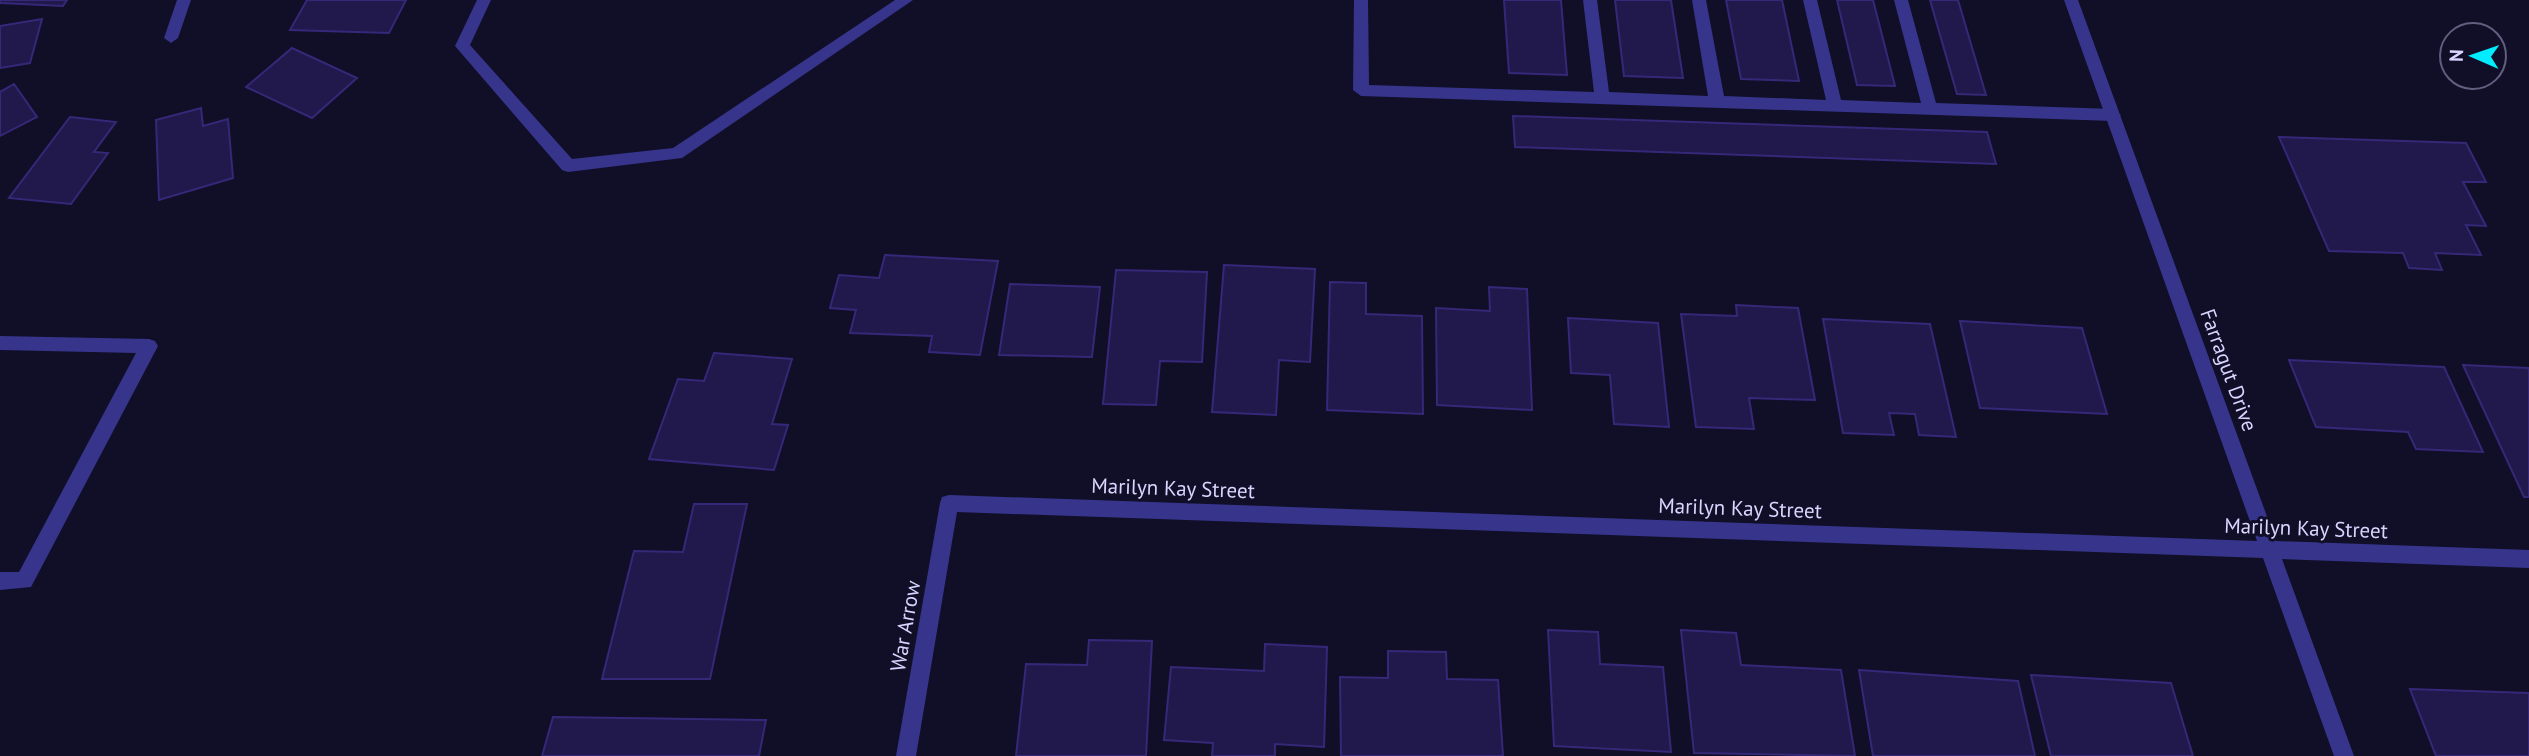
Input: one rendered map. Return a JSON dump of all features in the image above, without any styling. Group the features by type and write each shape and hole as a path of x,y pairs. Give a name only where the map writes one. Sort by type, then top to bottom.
{"street":[{"path":"171,38 184,0"},
{"path":"484,0 462,46 568,166 676,154 895,3"},
{"path":"1361,0 1360,90 2113,115"},
{"path":"1590,0 1602,98"},
{"path":"1699,0 1717,102"},
{"path":"1810,0 1835,106"},
{"path":"1901,0 1930,109"},
{"name":"Farragut Drive","path":"2071,0 2344,756"},
{"path":"0,343 149,346 24,581 0,581"},
{"name":"Marilyn Kay Street","path":"949,503 2529,559"},
{"name":"War Arrow","path":"906,756 949,503"}],"building":[{"path":"0,0 67,0 63,6 0,3"},
{"path":"307,0 406,0 389,33 290,30"},
{"path":"1504,0 1561,0 1567,75 1509,73"},
{"path":"1615,0 1671,0 1683,78 1624,76"},
{"path":"1726,0 1782,0 1799,81 1741,79"},
{"path":"1837,0 1873,0 1895,86 1857,85"},
{"path":"1930,0 1958,0 1986,95 1957,94"},
{"path":"42,19 30,63 0,68 0,26"},
{"path":"292,48 357,78 312,118 246,87"},
{"path":"14,84 37,117 0,136 0,92"},
{"path":"201,108 203,126 228,119 233,178 159,200 156,120"},
{"path":"1513,116 1987,132 1996,164 1515,147"},
{"path":"70,117 116,122 94,152 108,153 71,204 9,198"},
{"path":"2279,137 2466,143 2486,182 2463,182 2486,226 2466,225 2481,255 2435,253 2442,270 2409,268 2403,253 2329,251"},
{"path":"885,255 998,261 980,355 929,352 932,336 850,333 856,310 830,308 839,275 879,278"},
{"path":"1224,265 1315,269 1310,362 1279,360 1276,415 1212,412"},
{"path":"1116,270 1207,272 1202,362 1160,361 1156,405 1103,404"},
{"path":"1330,282 1366,283 1366,314 1422,316 1423,414 1327,410"},
{"path":"1010,284 1100,287 1092,357 999,355"},
{"path":"1489,287 1527,289 1532,410 1437,405 1436,308 1490,311"},
{"path":"1736,305 1798,308 1815,400 1749,398 1754,429 1696,427 1681,314 1737,316"},
{"path":"1568,318 1658,323 1669,427 1614,424 1610,375 1571,373"},
{"path":"1823,319 1930,324 1956,437 1919,435 1915,414 1889,413 1894,435 1843,433"},
{"path":"1960,321 2082,328 2107,414 1980,408"},
{"path":"714,353 792,359 772,424 788,425 774,470 649,459 678,379 704,381"},
{"path":"2289,360 2444,367 2483,452 2416,449 2408,432 2316,427"},
{"path":"2463,365 2529,368 2529,497 2524,497"},
{"path":"694,504 747,504 710,679 602,679 634,551 683,552"},
{"path":"1548,630 1598,632 1600,664 1663,667 1671,752 1554,746"},
{"path":"1681,630 1736,633 1741,665 1841,670 1855,756 1694,753"},
{"path":"1089,640 1152,641 1146,756 1016,756 1026,664 1087,665"},
{"path":"1265,644 1327,647 1324,747 1275,744 1275,756 1212,756 1213,743 1164,740 1171,667 1264,671"},
{"path":"1388,651 1446,652 1447,679 1498,680 1503,756 1341,756 1340,677 1388,678"},
{"path":"1859,670 2018,681 2035,756 1873,756"},
{"path":"2031,675 2171,683 2193,756 2051,756"},
{"path":"2410,689 2529,693 2529,756 2436,756"},
{"path":"553,717 766,720 759,756 542,756"}]}
